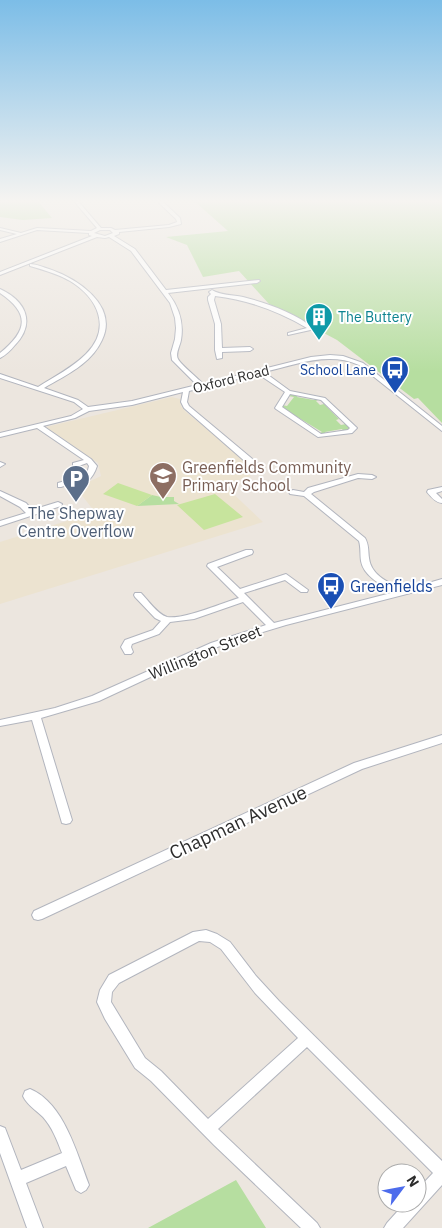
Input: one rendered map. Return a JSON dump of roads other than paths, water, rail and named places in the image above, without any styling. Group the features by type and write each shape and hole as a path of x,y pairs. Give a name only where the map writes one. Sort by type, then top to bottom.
{"street":[{"path":"0,274 39,257"},
{"path":"139,257 166,292 176,309 179,329 174,354 175,360 202,386"},
{"path":"32,265 68,278 80,286 99,307 104,319 101,339 83,360 72,370 39,389"},
{"path":"166,292 257,281"},
{"path":"207,286 214,294 266,305 283,312 312,329 290,334"},
{"path":"0,292 20,307 25,321 19,338 0,356"},
{"path":"214,294 211,300 218,324 218,358"},
{"path":"242,299 241,304 246,306"},
{"path":"218,350 250,349"},
{"name":"Oxford Road","path":"0,434 77,416 87,409 119,406 320,358 338,357 356,361 366,367 442,429"},
{"path":"260,372 288,392 323,399 354,428 350,432 328,436 314,434 278,408 288,392"},
{"path":"0,376 76,401 87,409"},
{"path":"186,391 184,402 186,407 259,469"},
{"path":"38,426 89,460 93,466 91,475 87,480 72,487"},
{"path":"76,465 89,460"},
{"path":"62,485 91,475"},
{"path":"306,494 311,490 358,476 372,477"},
{"path":"440,501 431,492 442,489"},
{"path":"293,492 306,494 362,540 366,549 365,561 369,570 378,579 403,594"},
{"path":"0,493 23,504 30,513"},
{"path":"0,524 58,504"},
{"path":"249,552 211,566 272,626"},
{"path":"138,595 158,616 167,620 191,617 286,577 304,590"},
{"name":"Willington Street","path":"0,723 36,716 109,693 204,649 272,626 403,594 442,582"},
{"path":"128,652 126,647 128,642 156,632 167,620"},
{"path":"36,716 66,820"},
{"name":"Chapman Avenue","path":"38,915 358,766 442,739"},
{"path":"312,1228 208,1129 156,1076 140,1063 104,1002 106,990 114,979 197,936 207,934 216,937 225,945 252,981 379,1112 442,1172 427,1189"},
{"path":"208,1129 308,1038"},
{"path":"30,1096 48,1112 59,1127 81,1185"},
{"path":"0,1133 36,1228"},
{"path":"18,1178 71,1157"},
{"path":"392,1228 406,1213"}],"place":[{"name":"The Buttery","path":"319,341"},
{"name":"School Lane","path":"395,394"},
{"name":"Greenfields Community Primary School","path":"163,500"},
{"name":"The Shepway Centre Overflow","path":"76,503"},
{"name":"Greenfields","path":"331,610"}]}
